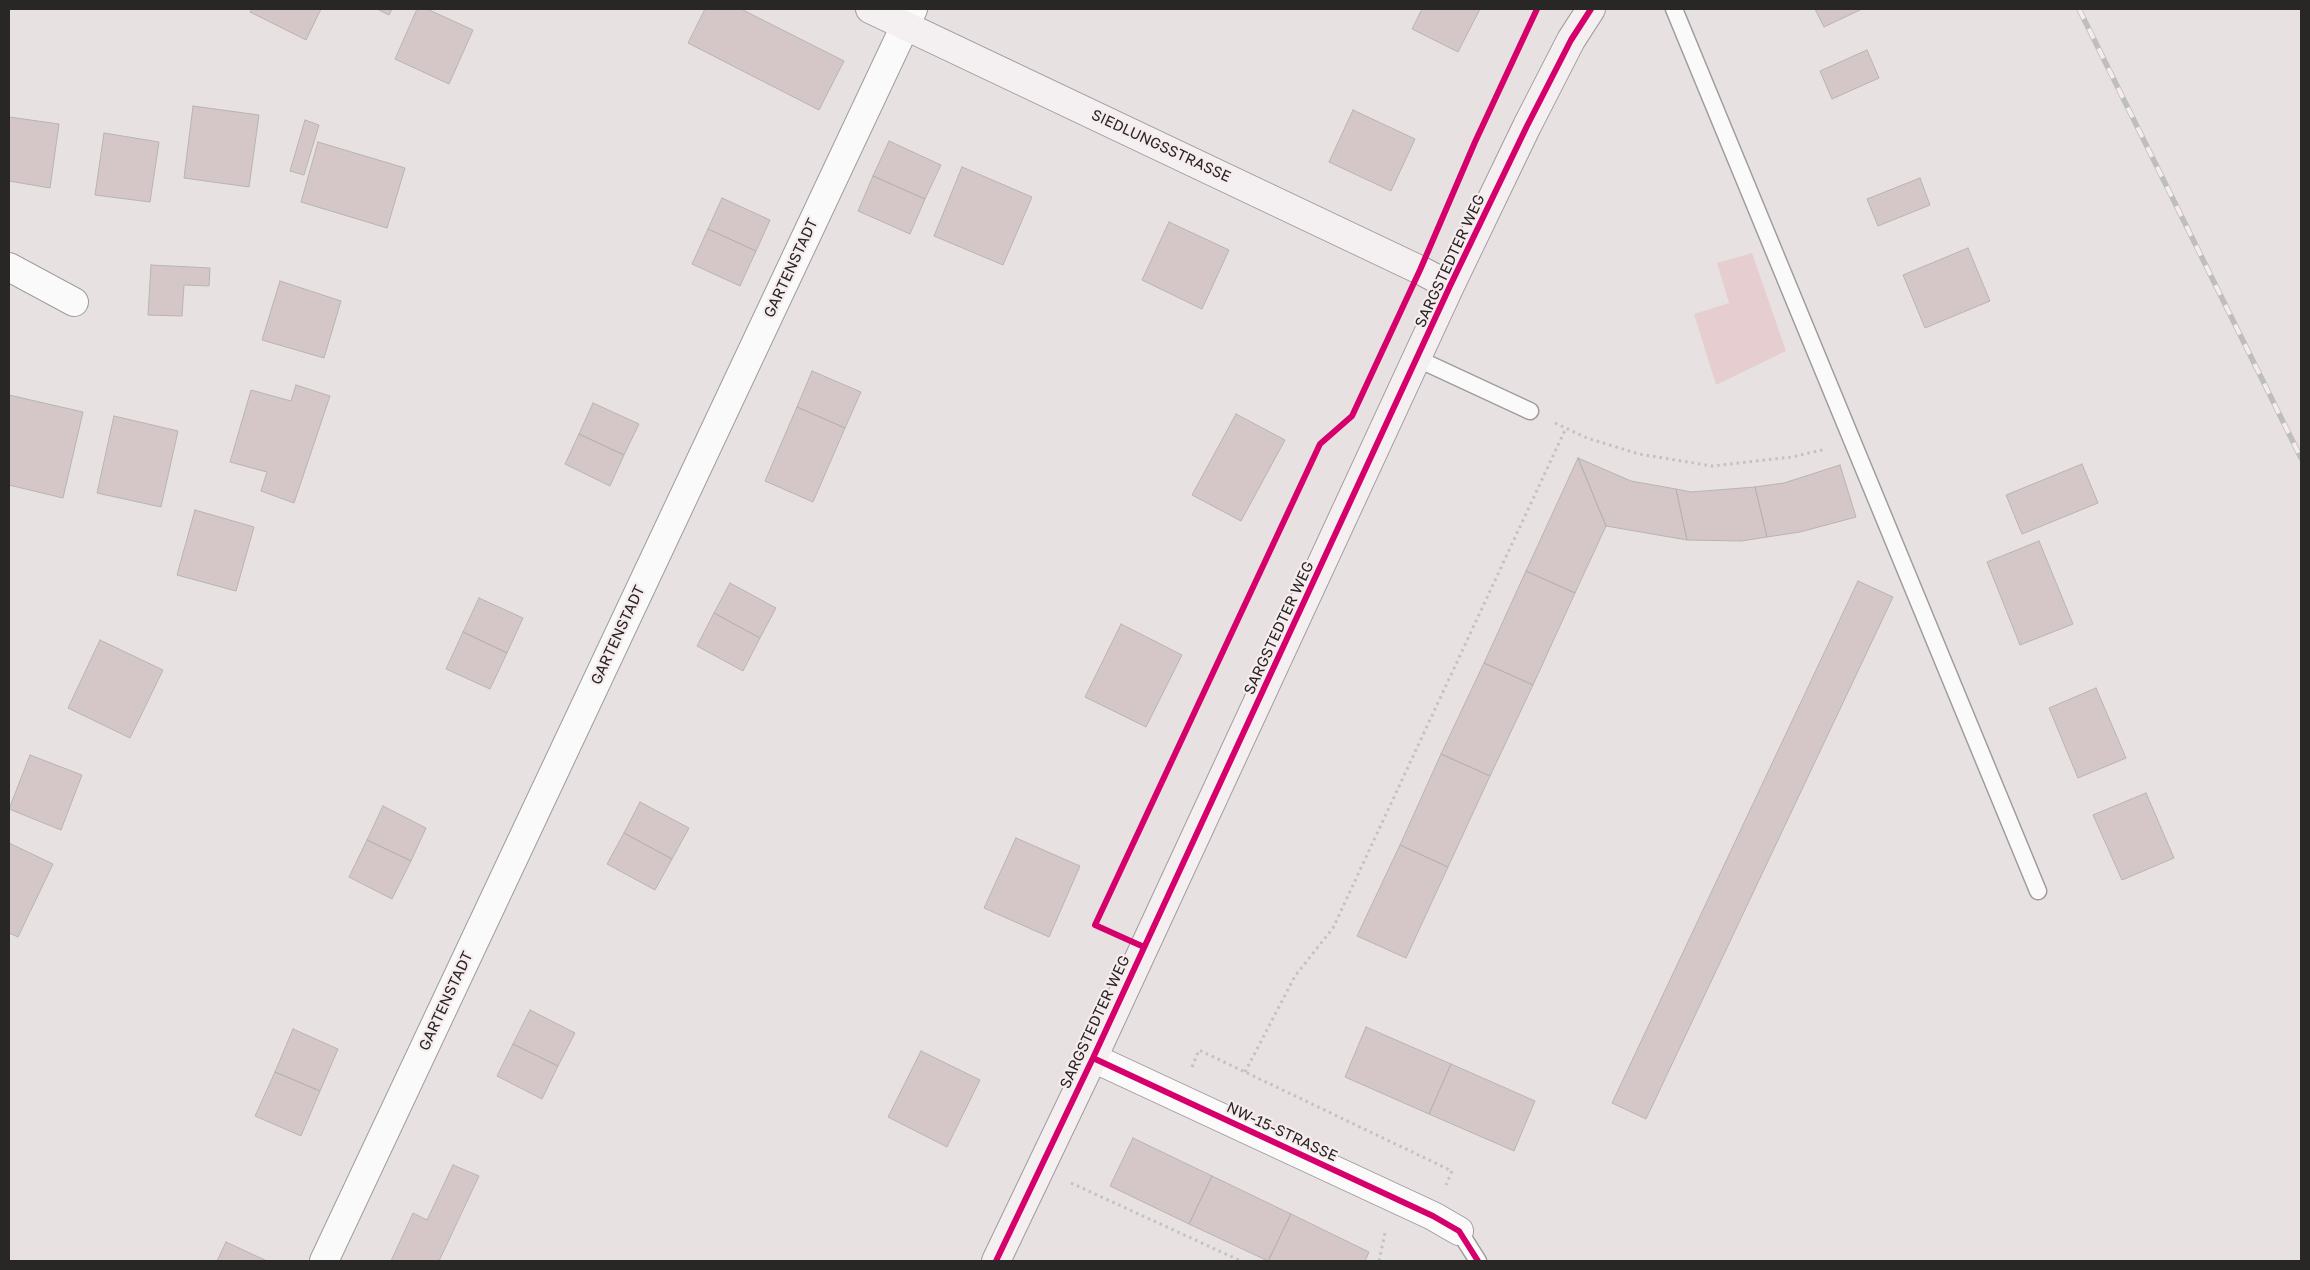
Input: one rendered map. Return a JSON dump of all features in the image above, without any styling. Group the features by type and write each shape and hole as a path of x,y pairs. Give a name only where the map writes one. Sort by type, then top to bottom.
{"street":[{"name":"SIEDLUNGSSTRASSE","path":"870,9 909,17 1450,286"},
{"name":"SARGSTEDTER WEG","path":"996,1261 1093,1058 1418,359 1450,286 1527,126 1572,40 1591,9"},
{"name":"GARTENSTADT","path":"324,1261 909,17"},
{"path":"9,267 74,302"},
{"name":"NW-15-STRASSE","path":"1093,1058 1433,1216 1459,1231"}],"lane":[{"path":"1674,9 2038,891"},
{"path":"1418,359 1530,411"},
{"path":"1459,1231 1478,1261"}],"path":[{"path":"1530,411 1587,438 1639,454 1712,466 1792,457 1852,440"},
{"path":"1245,1072 1295,976 1333,928 1566,428"},
{"path":"1178,1097 1200,1050 1452,1171 1433,1216"},
{"path":"1040,1170 1241,1261"}],"shaded area":[{"path":"1752,253 1786,351 1716,385 1694,314 1729,303 1717,263"}],"building":[{"path":"252,9 321,9 306,40 250,12"},
{"path":"377,9 392,9 389,15"},
{"path":"417,9 427,9 473,30 449,84 395,59"},
{"path":"705,9 741,9 844,61 819,110 688,43"},
{"path":"1422,9 1480,9 1458,52 1412,29"},
{"path":"1815,9 1862,9 1824,27"},
{"path":"1867,50 1879,78 1832,99 1820,71"},
{"path":"193,106 259,115 249,187 184,178"},
{"path":"1353,110 1415,139 1391,191 1329,162"},
{"path":"9,117 59,124 50,188 9,181"},
{"path":"305,120 319,125 304,175 290,171"},
{"path":"104,133 159,142 150,202 95,195"},
{"path":"889,141 941,165 925,199 873,176"},
{"path":"318,142 405,168 387,228 301,202"},
{"path":"962,167 1032,197 1003,265 934,236"},
{"path":"873,176 925,199 910,234 858,211"},
{"path":"1920,178 1930,205 1878,226 1867,199"},
{"path":"722,198 770,220 756,251 708,229"},
{"path":"1169,222 1229,250 1202,309 1142,280"},
{"path":"708,229 756,251 740,286 692,264"},
{"path":"1968,248 1990,301 1925,328 1903,275"},
{"path":"151,265 210,268 209,286 184,285 182,316 148,315"},
{"path":"280,281 341,301 324,358 262,340"},
{"path":"812,371 861,392 845,428 797,407"},
{"path":"296,385 330,396 294,503 261,491 267,472 230,462 251,390 291,401"},
{"path":"9,395 83,412 63,498 9,485"},
{"path":"593,403 639,424 624,455 579,434"},
{"path":"797,407 845,428 813,502 765,481"},
{"path":"1236,414 1285,440 1241,521 1192,495"},
{"path":"114,416 178,431 161,507 97,493"},
{"path":"579,434 624,455 610,486 565,464"},
{"path":"1578,458 1631,481 1676,489 1687,540 1606,526"},
{"path":"1578,458 1606,526 1575,593 1526,571"},
{"path":"2082,464 2098,503 2022,534 2006,495"},
{"path":"1840,465 1856,517 1800,532 1767,537 1755,487 1784,483"},
{"path":"1755,487 1767,537 1741,541 1687,540 1676,489 1691,492"},
{"path":"195,510 254,527 236,591 177,575"},
{"path":"2039,541 2073,624 2020,645 1987,562"},
{"path":"1526,571 1575,593 1533,685 1484,663"},
{"path":"1858,581 1893,597 1646,1119 1612,1103"},
{"path":"730,583 776,608 760,638 714,613"},
{"path":"479,598 523,618 507,653 463,632"},
{"path":"714,613 760,638 743,671 697,646"},
{"path":"1121,624 1182,655 1146,727 1085,697"},
{"path":"463,632 507,653 490,689 446,669"},
{"path":"100,640 163,670 130,738 68,708"},
{"path":"1484,663 1533,685 1490,776 1441,754"},
{"path":"2096,688 2126,758 2078,778 2049,708"},
{"path":"1441,754 1490,776 1448,867 1400,845"},
{"path":"30,755 82,775 61,830 9,809"},
{"path":"2146,793 2174,858 2122,880 2093,815"},
{"path":"640,802 689,828 672,859 624,833"},
{"path":"383,806 426,828 411,861 367,840"},
{"path":"624,833 672,859 655,890 607,864"},
{"path":"1016,838 1080,866 1049,937 984,908"},
{"path":"367,840 411,861 392,899 349,877"},
{"path":"9,843 53,864 18,937 9,933"},
{"path":"1400,845 1448,867 1406,958 1357,936"},
{"path":"530,1010 575,1033 558,1066 513,1044"},
{"path":"1366,1027 1451,1064 1429,1114 1345,1077"},
{"path":"293,1029 338,1049 320,1091 275,1072"},
{"path":"513,1044 558,1066 542,1099 497,1076"},
{"path":"921,1051 980,1080 947,1147 888,1117"},
{"path":"1451,1064 1535,1101 1514,1151 1429,1114"},
{"path":"275,1072 320,1091 301,1136 255,1116"},
{"path":"1133,1138 1212,1176 1189,1224 1110,1186"},
{"path":"453,1165 479,1176 439,1261 391,1261 413,1213 427,1220"},
{"path":"1212,1176 1291,1214 1268,1261 1189,1224"},
{"path":"1291,1214 1369,1252 1365,1261 1268,1261"},
{"path":"226,1242 267,1261 217,1261"}],"railway":[{"path":"2079,9 2301,458"}],"cycle path":[{"path":"1144,947 1095,925 1320,444 1352,416 1537,9"},
{"path":"996,1261 1093,1058 1450,286 1527,126 1571,40 1591,9"},
{"path":"1093,1058 1433,1216 1459,1231 1478,1261"}]}
